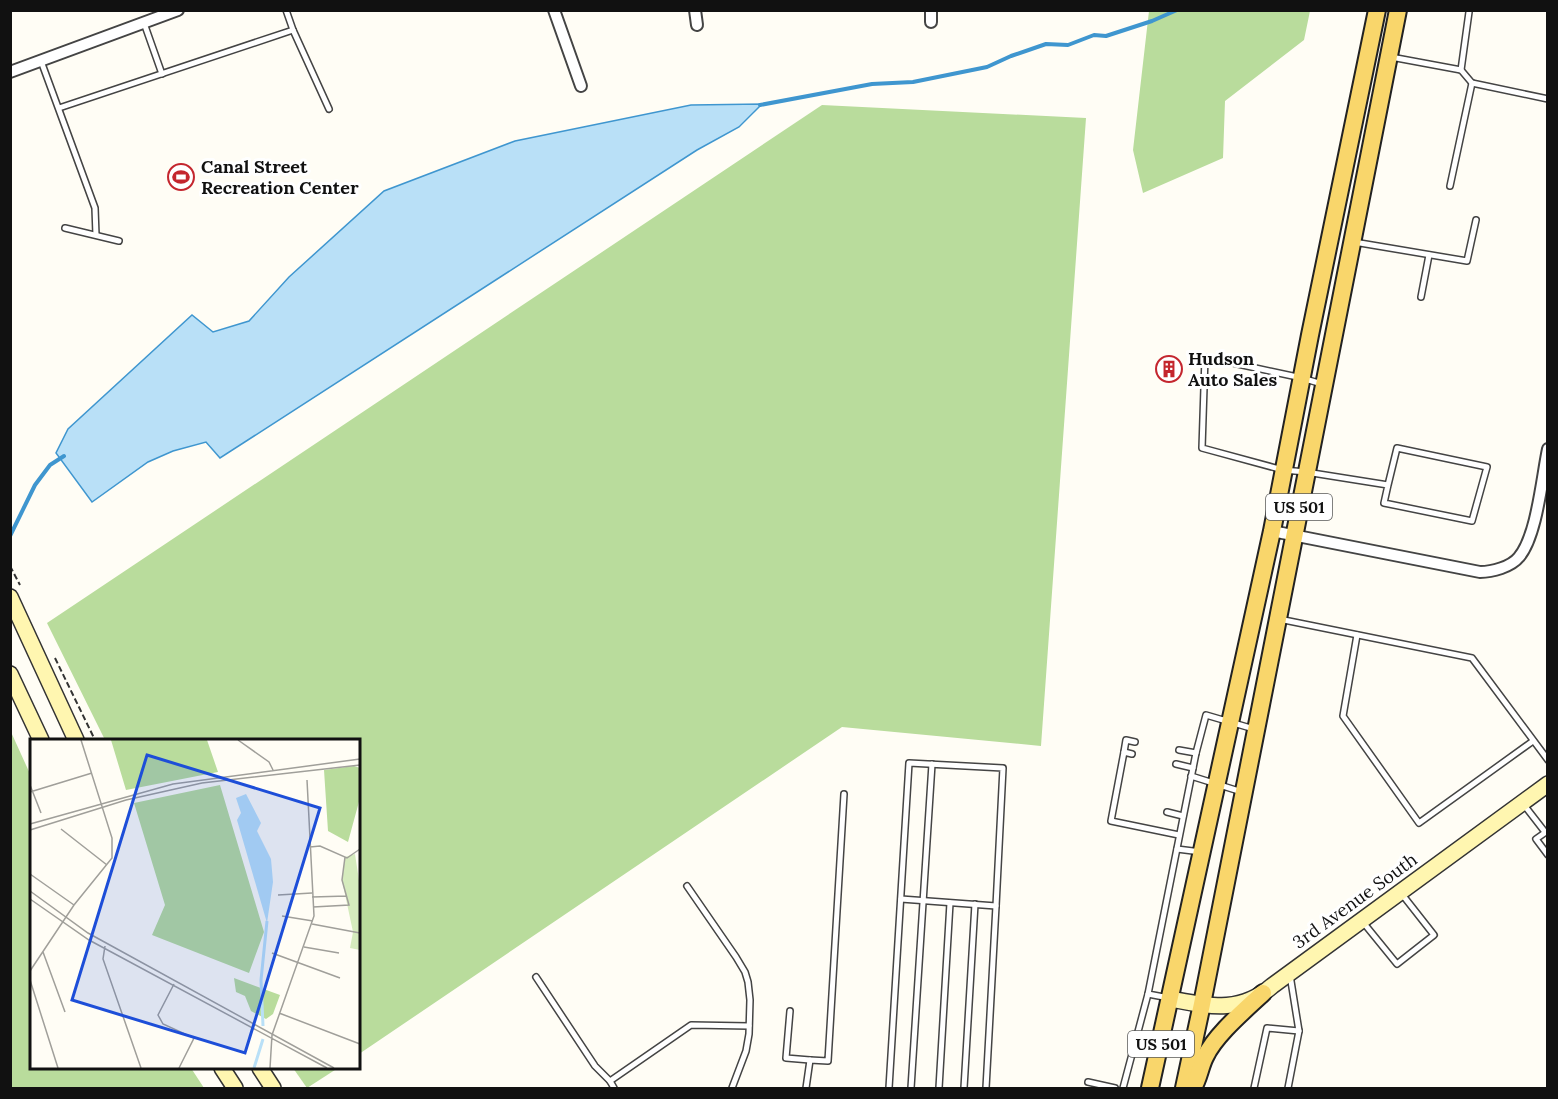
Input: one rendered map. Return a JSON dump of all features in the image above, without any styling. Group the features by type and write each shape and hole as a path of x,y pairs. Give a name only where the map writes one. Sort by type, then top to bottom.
{"main road":[{"name":"US 501","path":"1150,1089 1272,531 1377,10"},
{"name":"US 501","path":"1184,1089 1398,10"},
{"path":"10,597 75,739"},
{"path":"10,674 40,739"},
{"name":"3rd Avenue South","path":"1171,999 1224,1006 1247,1002 1263,993 1548,784"},
{"path":"1194,1088 1205,1057 1212,1046 1263,993"},
{"path":"223,1069 235,1089"},
{"path":"261,1069 273,1089"}],"street":[{"path":"10,72 178,10"},
{"path":"554,10 581,86"},
{"path":"695,10 697,25"},
{"path":"1272,531 1480,572 1493,572 1517,559 1525,548 1533,528 1548,449"}],"lane":[{"path":"286,10 329,109"},
{"path":"1461,70 1469,12"},
{"path":"144,23 162,74"},
{"path":"59,108 293,30"},
{"path":"1389,57 1461,70 1472,83 1548,99"},
{"path":"41,61 95,208 96,235"},
{"path":"1450,186 1472,83"},
{"path":"1352,241 1467,261 1476,220"},
{"path":"65,228 119,241"},
{"path":"1421,297 1430,255"},
{"path":"1324,385 1205,357 1202,448 1283,470 1388,485"},
{"path":"1397,448 1486,467 1472,521 1384,503 1388,485 1397,448"},
{"path":"1278,618 1472,658 1548,760"},
{"path":"1356,635 1343,716 1419,823 1533,741"},
{"path":"1123,1089 1148,994 1191,776 1206,715 1256,729"},
{"path":"1135,742 1126,740 1111,821 1179,835"},
{"path":"1179,750 1196,753"},
{"path":"1124,752 1132,754"},
{"path":"889,1089 909,763 1003,768 986,1089"},
{"path":"911,1089 932,764"},
{"path":"1176,764 1193,768"},
{"path":"1191,776 1243,792"},
{"path":"790,1011 786,1058 828,1061 844,794"},
{"path":"1115,799 1122,801"},
{"path":"1523,803 1546,832 1536,839 1548,855"},
{"path":"1167,812 1183,816"},
{"path":"1177,849 1202,852"},
{"path":"687,886 745,972 748,982 750,1000 746,1052 732,1089"},
{"path":"1362,920 1397,964 1434,935 1400,892"},
{"path":"900,899 996,906"},
{"path":"939,1089 950,903"},
{"path":"964,1089 975,904"},
{"path":"1288,1089 1299,1032 1290,973"},
{"path":"536,977 595,1066 610,1081 614,1089"},
{"path":"1148,994 1171,999"},
{"path":"610,1081 691,1025 749,1026"},
{"path":"1254,1089 1267,1028 1299,1032"},
{"path":"806,1089 810,1060"},
{"path":"1088,1082 1115,1089"}],"green space":[{"path":"1149,11 1310,11 1304,40 1225,101 1223,158 1143,193 1133,150"},
{"path":"822,105 1086,118 1041,746 842,727 360,1053 360,739 105,739 47,623"},
{"path":"11,732 30,774 30,1069 192,1069 204,1088 11,1088"},
{"path":"294,1069 336,1069 307,1088"}],"water":[{"path":"762,104 739,127 697,150 220,458 206,442 173,451 148,462 92,502 56,453 68,429 192,315 213,332 249,321 289,277 384,191 515,141 691,105"}],"waterway":[{"path":"760,105 872,84 913,82 987,67 1046,44 1068,45 1094,35 1106,36 1177,10"},
{"path":"10,536 35,485 50,465 64,456"}],"place":[{"name":"Canal Street Recreation Center","path":"181,177"},
{"name":"Hudson Auto Sales","path":"1169,369"}]}
